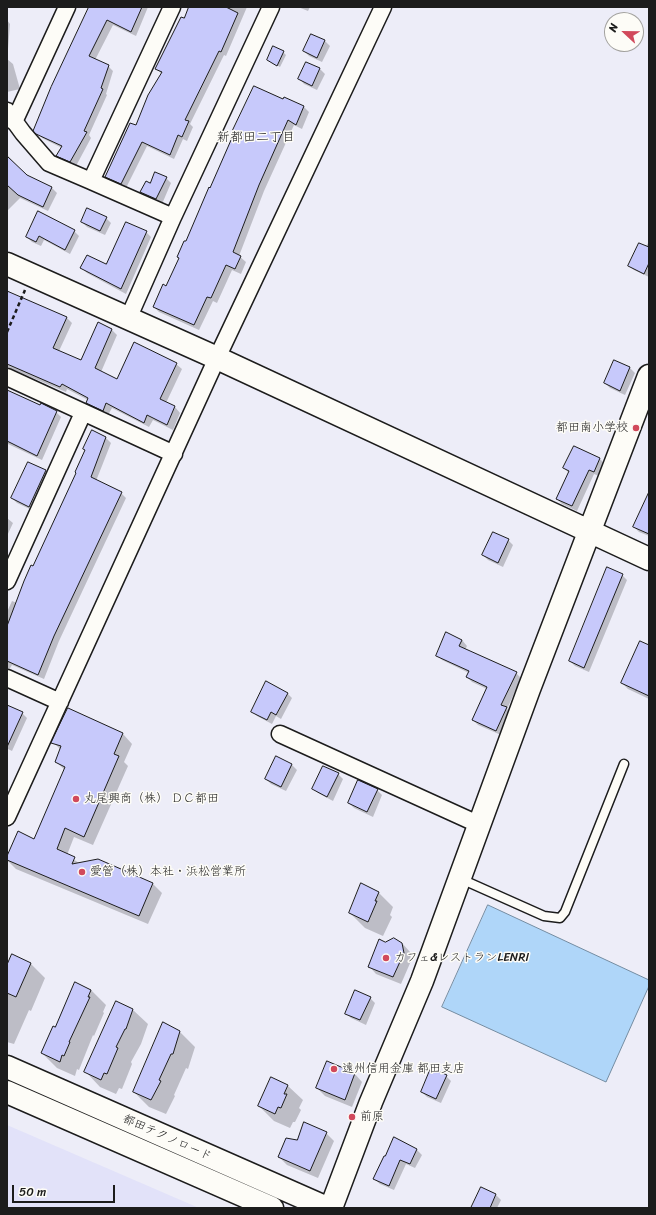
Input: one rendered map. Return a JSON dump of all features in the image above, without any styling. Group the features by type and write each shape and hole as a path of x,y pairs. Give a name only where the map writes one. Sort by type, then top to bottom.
{"street":[{"path":"67,7 11,116 49,163 173,218"},
{"path":"91,181 172,7"},
{"path":"128,319 271,7"},
{"path":"7,817 217,358 383,7"},
{"path":"7,264 217,358 649,559"},
{"path":"331,1208 371,1102 422,981 529,689 649,376"},
{"path":"7,378 174,454"},
{"path":"7,581 83,413"},
{"path":"7,678 60,702"},
{"path":"280,734 480,824"},
{"name":"都田テクノロード","path":"7,1068 326,1208"},
{"name":"都田テクノロード","path":"7,1092 272,1208"}],"lane":[{"path":"460,878 544,916 560,918 565,912 624,764"}],"path":[{"path":"7,332 28,285"}],"shaded area":[{"path":"7,1125 199,1208 7,1208"}],"water":[{"path":"488,905 649,980 649,986 606,1082 442,1007"}],"building":[{"path":"89,7 142,7 131,32 107,20 89,56 109,65 101,88 103,89 84,131 87,132 70,162 56,156 62,146 36,134 33,131 51,87"},
{"path":"189,7 226,7 238,13 221,52 219,51 185,120 189,121 182,137 178,135 170,155 142,142 121,184 105,177 130,123 136,125 148,95 162,72 155,69 181,17 184,18"},
{"path":"311,34 325,40 317,58 303,51"},
{"path":"273,46 284,51 277,66 267,60"},
{"path":"306,62 320,68 312,86 298,79"},
{"path":"254,86 283,99 284,97 304,106 296,125 288,120 259,185 233,252 241,256 235,269 226,265 211,298 207,297 194,325 153,307 163,284 166,286 179,258 177,257 184,241 186,241 209,187 210,188 235,131 233,130"},
{"path":"7,156 27,175 52,187 43,207 18,195 7,185"},
{"path":"155,172 167,177 156,199 140,192 146,181 150,183"},
{"path":"87,208 107,217 100,231 81,222"},
{"path":"38,211 75,230 65,250 39,236 36,242 26,237"},
{"path":"126,222 147,231 121,289 80,268 87,255 106,264"},
{"path":"639,243 649,247 649,263 644,274 628,266"},
{"path":"7,291 67,317 53,348 81,360 98,322 112,329 95,368 117,379 134,342 177,363 160,399 175,406 167,425 147,415 144,423 106,403 103,411 86,403 88,398 62,384 60,387 7,364"},
{"path":"614,360 630,367 620,391 604,383"},
{"path":"7,390 57,411 37,456 7,441"},
{"path":"92,430 106,437 91,477 122,492 54,636 38,675 7,661 7,626 31,565 33,566 76,473 75,472 85,450 83,449"},
{"path":"574,446 600,458 594,472 589,470 572,506 556,499 569,471 563,468"},
{"path":"28,462 46,470 29,507 11,498"},
{"path":"649,492 649,534 633,527"},
{"path":"493,532 509,539 498,563 482,555"},
{"path":"607,567 623,574 584,668 569,661"},
{"path":"446,632 462,640 459,646 517,672 501,705 507,707 496,731 472,720 487,687 466,677 469,671 436,656"},
{"path":"640,641 649,645 649,696 621,683"},
{"path":"266,681 288,693 276,715 271,712 267,720 251,712"},
{"path":"7,705 23,712 7,747"},
{"path":"68,708 123,733 114,754 119,756 84,837 65,828 57,849 75,857 72,864 98,859 153,883 139,916 7,860 7,856 18,831 34,839 65,767 55,762 61,746 51,743"},
{"path":"276,756 292,764 281,787 265,779"},
{"path":"323,766 339,773 327,797 312,789"},
{"path":"358,780 378,789 367,812 348,803"},
{"path":"361,883 379,892 375,901 377,901 368,922 349,913"},
{"name":"カフェ&レストランLENRI","path":"394,938 402,943 404,953 393,977 368,967 379,939 385,942"},
{"path":"12,954 31,963 16,997 7,993 7,965"},
{"path":"75,982 91,990 88,997 90,997 60,1062 41,1053 53,1026 55,1027"},
{"path":"355,990 371,997 360,1020 345,1014"},
{"path":"116,1001 133,1009 126,1029 116,1047 118,1048 107,1074 104,1073 101,1080 84,1072"},
{"path":"163,1022 180,1031 173,1054 171,1054 159,1080 161,1081 151,1100 133,1092"},
{"name":"遠州信用金庫 都田支店","path":"327,1061 355,1073 345,1100 316,1088"},
{"path":"431,1068 447,1075 436,1099 421,1092"},
{"path":"271,1077 288,1085 284,1094 287,1094 281,1108 278,1107 275,1114 258,1106"},
{"path":"304,1122 327,1132 310,1171 278,1157 286,1138 297,1140"},
{"path":"394,1137 417,1149 410,1164 400,1160 389,1186 373,1179"},
{"path":"481,1187 496,1194 490,1208 471,1208"}],"place":[{"name":"都田南小学校","path":"636,428"},
{"name":"丸尾興商（株） ＤＣ都田","path":"76,799"},
{"name":"愛管（株）本社・浜松営業所","path":"82,872"},
{"name":"カフェ&レストランLENRI","path":"386,958"},
{"name":"遠州信用金庫 都田支店","path":"334,1069"},
{"name":"前原","path":"352,1117"}],"district":[{"name":"新都田二丁目","path":"256,138"}]}
